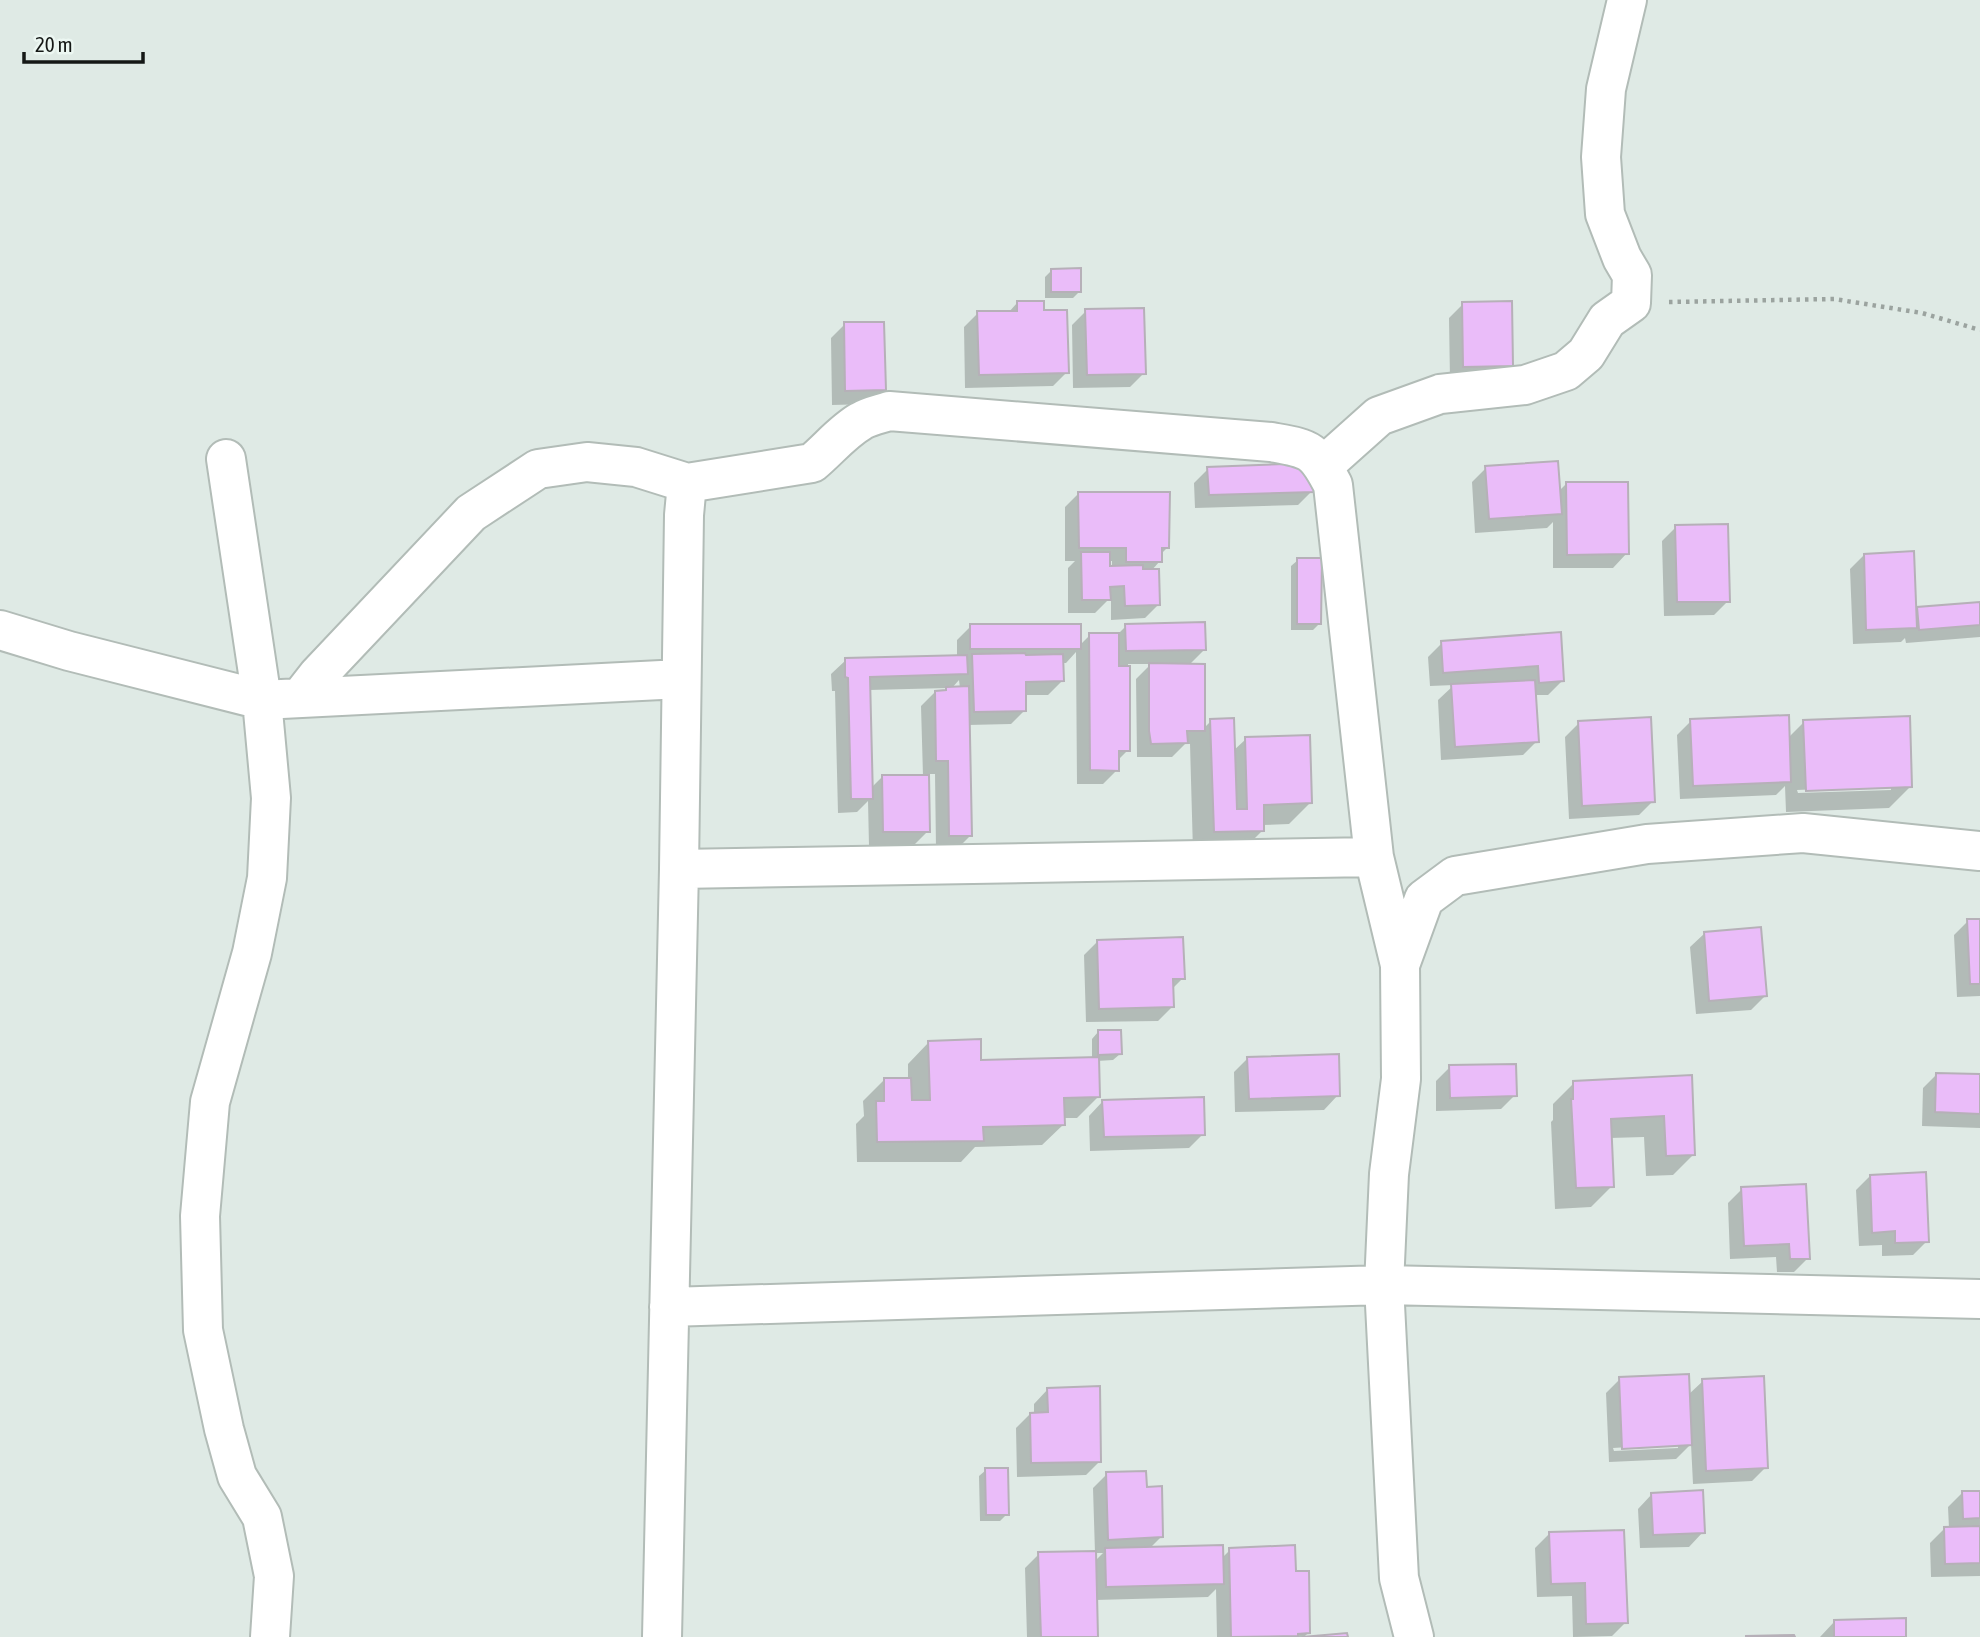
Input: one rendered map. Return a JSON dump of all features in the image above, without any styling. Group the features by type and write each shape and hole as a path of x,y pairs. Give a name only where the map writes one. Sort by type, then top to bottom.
{"street":[{"path":"1323,466 1379,416 1440,394 1525,385 1566,371 1586,354 1607,320 1631,303 1632,275 1622,258 1605,214 1601,157 1605,89 1627,0"},
{"path":"300,698 471,513 538,469 587,462 636,467 687,483 812,463 840,436 864,419 889,411 1271,442 1307,449 1323,466 1333,485 1374,857 1400,965 1401,1079 1389,1174 1384,1285 1399,1578 1414,1637"},
{"path":"226,459 262,700 271,798 267,878 252,953 210,1102 200,1216 202,1330 236,1476 262,1517 265,1529 274,1576 271,1637"},
{"path":"662,1637 680,869 684,515 687,483"},
{"path":"0,630 69,651 262,700 681,679"},
{"path":"1400,965 1424,899 1455,876 1647,844 1803,834 1980,851"},
{"path":"680,869 1374,857"},
{"path":"669,1307 1384,1285 1980,1299"}],"path":[{"path":"1631,303 1834,299 1922,313 1980,330"}],"building":[{"path":"1081,268 1081,292 1051,292 1051,269"},
{"path":"1017,301 1044,301 1044,310 1067,310 1069,373 979,375 977,311 1017,311"},
{"path":"1512,301 1513,366 1463,367 1462,302"},
{"path":"1144,308 1146,374 1087,375 1085,309"},
{"path":"844,322 884,322 886,390 845,391"},
{"path":"1558,461 1562,514 1489,519 1485,466"},
{"path":"1313,463 1314,492 1209,495 1207,467"},
{"path":"1566,482 1628,482 1629,554 1567,555"},
{"path":"1078,492 1170,492 1169,548 1162,548 1162,562 1126,562 1126,548 1079,548"},
{"path":"1728,524 1730,602 1677,602 1675,525"},
{"path":"1914,551 1917,628 1866,630 1864,554"},
{"path":"1081,552 1110,552 1110,566 1143,565 1143,569 1159,569 1160,605 1125,606 1124,586 1110,587 1111,600 1082,600"},
{"path":"1297,558 1322,558 1321,624 1297,624"},
{"path":"1980,602 1980,625 1919,630 1917,607"},
{"path":"1205,622 1206,650 1126,651 1125,624"},
{"path":"970,624 1081,624 1081,649 970,649"},
{"path":"1561,632 1564,681 1539,683 1538,666 1443,673 1441,641"},
{"path":"1089,633 1119,633 1119,666 1130,666 1130,751 1119,751 1119,771 1090,770"},
{"path":"972,654 1063,654 1064,681 1026,682 1026,711 974,712"},
{"path":"967,655 968,674 870,677 873,799 851,799 848,678 845,677 845,658"},
{"path":"1149,663 1205,664 1205,731 1187,731 1188,743 1151,744"},
{"path":"1535,680 1539,742 1455,747 1451,684"},
{"path":"969,686 972,836 949,836 948,761 936,761 935,691 946,690 946,687"},
{"path":"1789,715 1791,782 1693,786 1690,719"},
{"path":"1910,716 1912,787 1806,791 1803,720"},
{"path":"1651,717 1655,802 1582,806 1578,721"},
{"path":"1234,718 1237,809 1247,809 1245,737 1310,735 1312,803 1264,805 1264,831 1214,832 1210,719"},
{"path":"882,775 929,775 930,832 883,832"},
{"path":"1967,919 1980,919 1980,984 1970,984"},
{"path":"1761,927 1767,996 1709,1001 1704,932"},
{"path":"1183,937 1185,979 1173,979 1174,1007 1099,1009 1097,940"},
{"path":"1098,1030 1121,1030 1122,1054 1098,1055"},
{"path":"981,1039 981,1060 1099,1057 1100,1097 1064,1098 1065,1125 983,1127 984,1141 877,1142 876,1101 884,1101 884,1078 911,1078 912,1100 930,1100 928,1041"},
{"path":"1339,1054 1340,1096 1249,1099 1247,1057"},
{"path":"1516,1064 1517,1096 1450,1098 1449,1065"},
{"path":"1936,1073 1980,1074 1980,1114 1935,1112"},
{"path":"1692,1075 1695,1155 1666,1156 1664,1116 1611,1119 1614,1187 1576,1188 1571,1099 1573,1081"},
{"path":"1204,1097 1205,1135 1104,1137 1102,1100"},
{"path":"1926,1172 1929,1242 1895,1243 1895,1231 1872,1233 1870,1175"},
{"path":"1806,1184 1810,1259 1790,1259 1789,1244 1744,1246 1741,1187"},
{"path":"1689,1374 1692,1445 1622,1449 1619,1377"},
{"path":"1764,1376 1768,1468 1706,1471 1702,1379"},
{"path":"1100,1386 1101,1462 1031,1463 1030,1413 1048,1412 1047,1388"},
{"path":"985,1468 1008,1468 1009,1515 986,1515"},
{"path":"1146,1471 1147,1487 1162,1486 1163,1537 1108,1540 1106,1472"},
{"path":"1703,1490 1705,1533 1653,1535 1651,1493"},
{"path":"1962,1491 1980,1491 1980,1518 1963,1519"},
{"path":"1980,1526 1980,1563 1945,1564 1944,1527"},
{"path":"1624,1530 1628,1623 1586,1624 1585,1583 1551,1584 1549,1532"},
{"path":"1223,1545 1224,1584 1106,1587 1105,1548"},
{"path":"1295,1545 1296,1571 1309,1571 1310,1633 1298,1636 1231,1637 1229,1548"},
{"path":"1096,1551 1098,1637 1041,1637 1038,1552"},
{"path":"1906,1618 1906,1637 1834,1637 1834,1620"},
{"path":"1347,1633 1348,1637 1302,1637"},
{"path":"1746,1636 1795,1637 1746,1637"}]}
